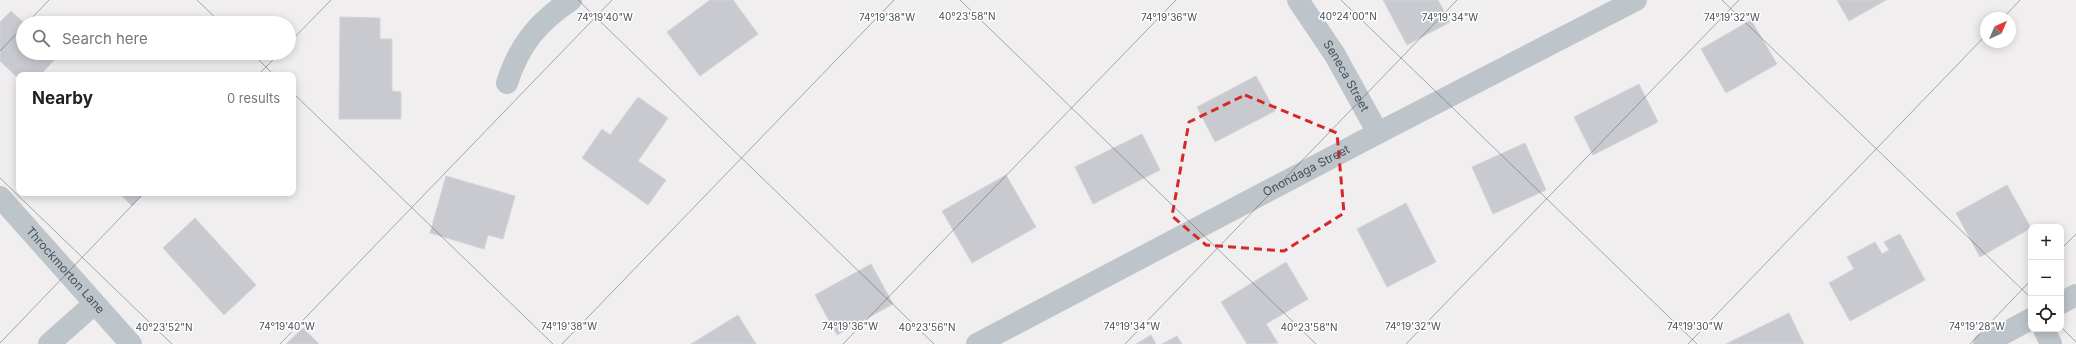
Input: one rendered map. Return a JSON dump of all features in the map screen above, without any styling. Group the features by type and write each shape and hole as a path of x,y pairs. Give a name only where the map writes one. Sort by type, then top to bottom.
{"street":[{"path":"507,83 514,60 526,41 545,21 571,0"},
{"name":"Seneca Street","path":"1298,0 1335,55 1378,133"},
{"name":"Onondaga Street","path":"977,344 1378,133 1636,0"},
{"name":"Throckmorton Lane","path":"0,197 131,344"},
{"path":"2064,301 2076,295"},
{"path":"49,344 94,304"},
{"path":"1984,344 2028,321"},
{"path":"2046,332 2052,344"}],"highlighted area":[{"path":"1245,95 1337,133 1344,213 1284,251 1206,245 1172,216 1189,122"}],"building":[{"path":"710,0 733,0 758,34 700,76 667,32"},
{"path":"1383,0 1438,0 1450,22 1407,45"},
{"path":"1837,0 1886,0 1849,21"},
{"path":"11,11 16,16 16,60 54,60 43,72 16,72 16,76 0,61 0,22"},
{"path":"340,17 380,18 380,39 392,39 392,91 401,92 401,119 339,119"},
{"path":"1751,20 1777,64 1726,93 1701,49"},
{"path":"1256,76 1275,111 1215,142 1197,107"},
{"path":"1639,84 1658,122 1593,155 1574,117"},
{"path":"638,97 668,118 638,161 666,180 648,205 582,158 602,129 610,135"},
{"path":"1142,134 1160,170 1093,204 1075,167"},
{"path":"1525,143 1546,190 1493,214 1472,167"},
{"path":"1006,175 1036,227 972,263 942,211"},
{"path":"446,176 515,196 503,239 488,235 484,249 430,233"},
{"path":"2007,185 2029,224 2028,230 1980,257 1956,213"},
{"path":"122,196 141,196 132,206"},
{"path":"1406,203 1436,262 1387,287 1357,229"},
{"path":"195,218 256,285 224,315 163,248"},
{"path":"1900,234 1925,280 1850,321 1829,283 1854,269 1847,257 1875,242 1882,254 1889,250 1884,242"},
{"path":"1286,262 1308,299 1266,324 1278,343 1247,344 1221,302"},
{"path":"871,264 893,304 837,335 815,295"},
{"path":"1789,313 1804,344 1726,344"},
{"path":"738,315 756,344 691,344"},
{"path":"303,328 319,344 286,344"},
{"path":"1151,335 1156,344 1136,344"},
{"path":"1177,336 1182,344 1162,344"}]}
